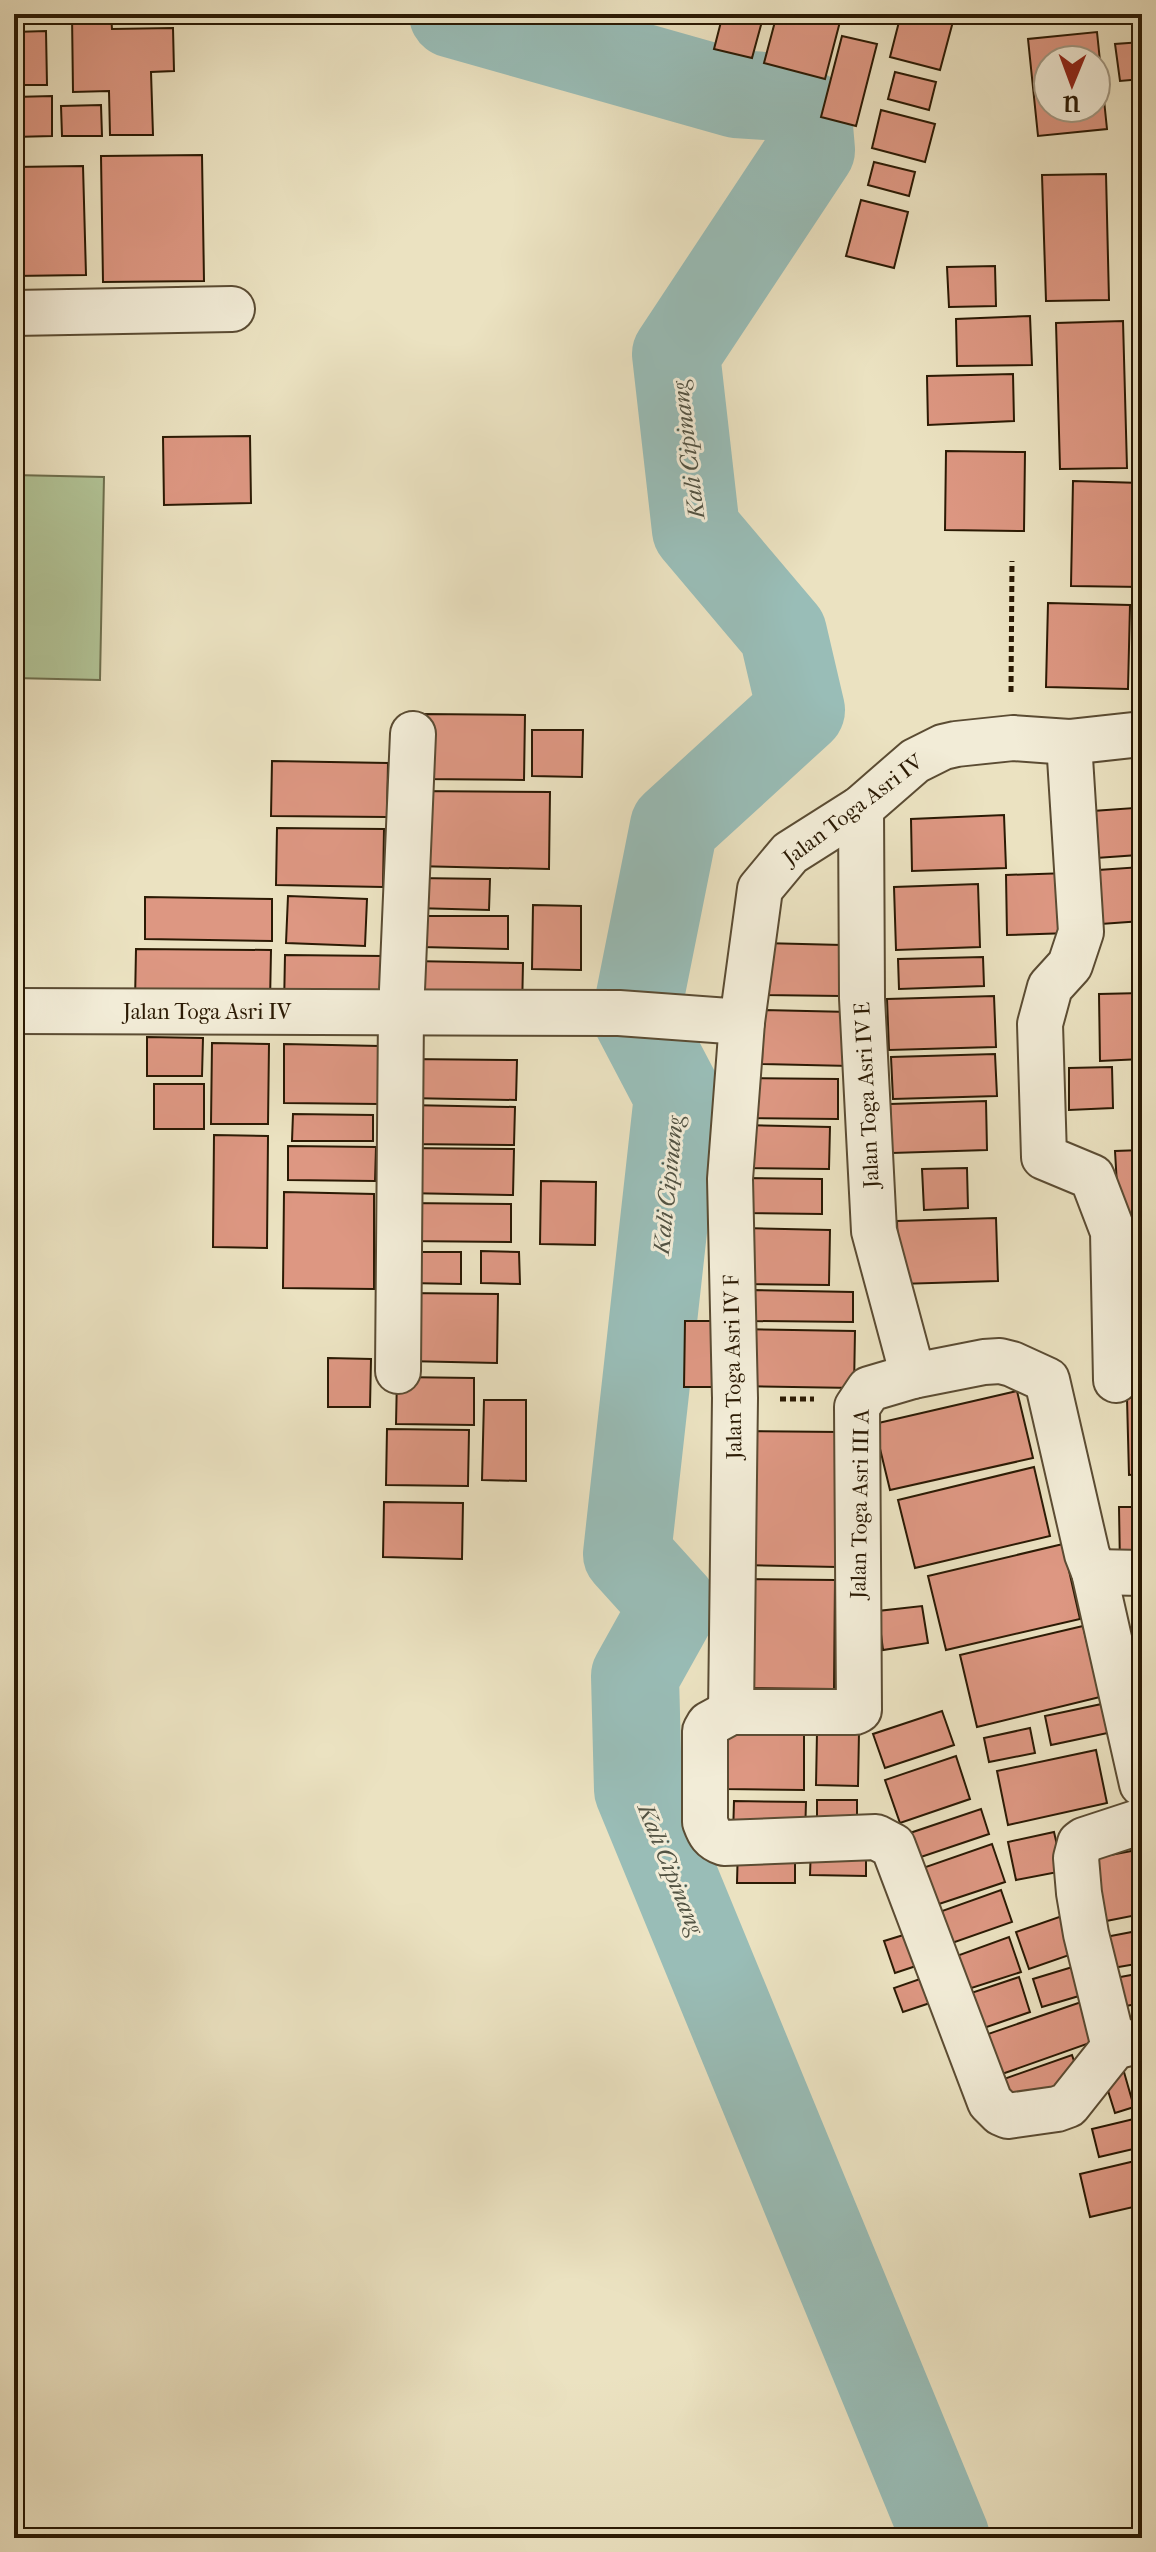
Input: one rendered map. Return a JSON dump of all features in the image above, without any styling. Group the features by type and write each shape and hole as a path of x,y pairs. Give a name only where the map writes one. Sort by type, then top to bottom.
{"street":[{"path":"14,313 232,309"},
{"path":"398,1371 401,1013 413,734"},
{"name":"Jalan Toga Asri IV","path":"14,1011 619,1013 742,1022 760,889 790,853 861,808 926,754 956,744 1013,738 1069,742 1142,734"},
{"path":"1069,742 1081,932 1070,965 1050,987 1040,1024 1044,1157 1092,1177 1113,1232 1129,1380 1047,1380 1142,1784"},
{"name":"Jalan Toga Asri IV E","path":"861,808 862,998 874,1231 913,1376"},
{"name":"Jalan Toga Asri IV F","path":"731,1712 735,1398 730,1179 742,1022"},
{"name":"Jalan Toga Asri III A","path":"731,1712 859,1710 857,1407 869,1389 913,1376 1000,1361 1047,1380"},
{"path":"1094,1572 1142,1573"},
{"path":"731,1712 709,1724 705,1731 705,1822 708,1831 715,1840 724,1843 876,1837 889,1842 990,2102 1008,2116 1041,2113 1068,2105 1128,2044 1086,1934 1079,1893 1077,1851 1080,1843 1089,1837 1142,1821"}],"path":[{"path":"1012,561 1013,738"},
{"path":"735,1398 859,1400"}],"green space":[{"path":"14,475 104,477 100,680 14,678"}],"building":[{"path":"72,14 111,14 112,29 173,28 174,71 151,72 153,135 110,135 109,91 73,92"},
{"path":"723,14 764,14 752,58 714,49"},
{"path":"777,14 842,14 825,79 764,63"},
{"path":"901,14 955,14 940,70 890,57"},
{"path":"1108,14 1142,14 1142,20 1109,23"},
{"path":"46,31 47,85 14,85 14,32"},
{"path":"1097,32 1098,44 1032,44 1032,78 1028,39"},
{"path":"842,36 877,44 856,126 821,117"},
{"path":"1142,42 1142,79 1120,81 1115,44"},
{"path":"895,72 936,82 929,110 888,99"},
{"path":"52,96 52,136 14,137 14,97"},
{"path":"1135,101 1142,101 1142,162"},
{"path":"101,105 102,136 62,136 61,106"},
{"path":"881,110 935,124 925,162 872,148"},
{"path":"1037,124 1106,124 1107,129 1038,136"},
{"path":"202,155 204,281 103,282 101,156"},
{"path":"874,162 915,172 909,196 868,185"},
{"path":"83,166 86,275 14,276 14,167"},
{"path":"1106,174 1109,300 1046,301 1042,175"},
{"path":"861,200 908,212 894,268 846,256"},
{"path":"995,266 996,306 949,307 947,267"},
{"path":"1030,316 1032,365 957,366 956,319"},
{"path":"1123,321 1127,468 1060,469 1056,323"},
{"path":"1013,374 1014,421 928,425 927,376"},
{"path":"250,436 251,503 164,505 163,437"},
{"path":"946,451 1025,452 1024,531 945,530"},
{"path":"1073,481 1142,483 1142,587 1071,586"},
{"path":"1048,603 1130,605 1128,689 1046,687"},
{"path":"421,714 525,715 524,780 420,779"},
{"path":"532,730 583,730 582,777 532,776"},
{"path":"272,761 388,763 387,817 271,816"},
{"path":"414,791 550,792 549,869 414,866"},
{"path":"1134,808 1138,855 1082,859 1079,812"},
{"path":"1004,815 1006,868 912,871 911,819"},
{"path":"277,828 384,829 383,887 276,885"},
{"path":"1141,867 1142,921 1087,925 1084,871"},
{"path":"1068,873 1070,933 1007,935 1006,875"},
{"path":"415,878 490,879 489,910 414,908"},
{"path":"978,884 980,947 896,950 894,887"},
{"path":"288,896 367,899 365,946 286,943"},
{"path":"145,897 272,899 272,941 145,939"},
{"path":"533,905 581,906 581,970 532,969"},
{"path":"420,916 508,916 508,949 421,947"},
{"path":"762,943 842,945 841,996 762,995"},
{"path":"136,949 271,950 270,1003 135,1002"},
{"path":"285,955 383,956 382,1009 284,1008"},
{"path":"983,957 984,986 899,989 898,959"},
{"path":"410,961 523,963 522,1012 409,1011"},
{"path":"1142,993 1142,1059 1100,1061 1099,994"},
{"path":"994,996 996,1047 889,1050 887,999"},
{"path":"763,1010 850,1012 850,1066 762,1064"},
{"path":"147,1037 203,1038 202,1076 147,1076"},
{"path":"212,1043 269,1044 268,1124 211,1124"},
{"path":"284,1044 379,1046 379,1104 284,1103"},
{"path":"995,1054 997,1096 893,1099 891,1057"},
{"path":"407,1059 517,1060 516,1100 407,1098"},
{"path":"1112,1067 1113,1108 1069,1110 1069,1068"},
{"path":"749,1078 838,1079 838,1119 748,1118"},
{"path":"154,1084 204,1084 204,1129 154,1129"},
{"path":"986,1101 987,1150 892,1153 890,1104"},
{"path":"406,1105 515,1107 514,1145 405,1144"},
{"path":"293,1114 373,1115 373,1141 292,1141"},
{"path":"740,1125 830,1127 829,1169 739,1168"},
{"path":"214,1135 268,1136 267,1248 213,1247"},
{"path":"288,1146 376,1147 375,1181 288,1180"},
{"path":"404,1148 514,1149 513,1195 403,1193"},
{"path":"1142,1150 1142,1219 1119,1220 1115,1151"},
{"path":"967,1168 968,1208 924,1210 922,1169"},
{"path":"742,1178 822,1179 822,1214 742,1213"},
{"path":"541,1181 596,1182 595,1245 540,1244"},
{"path":"284,1192 374,1194 374,1289 283,1288"},
{"path":"403,1203 511,1204 511,1242 403,1241"},
{"path":"996,1218 998,1281 899,1284 897,1221"},
{"path":"743,1228 830,1230 829,1285 742,1284"},
{"path":"481,1251 519,1252 520,1284 481,1283"},
{"path":"409,1252 461,1252 461,1284 408,1283"},
{"path":"752,1290 853,1292 853,1322 751,1321"},
{"path":"405,1293 498,1294 497,1363 405,1361"},
{"path":"1132,1310 1142,1310 1142,1377 1135,1377"},
{"path":"685,1321 716,1321 715,1387 684,1387"},
{"path":"738,1329 855,1331 854,1388 737,1386"},
{"path":"328,1358 371,1359 370,1407 328,1407"},
{"path":"397,1377 474,1378 474,1425 396,1424"},
{"path":"1017,1391 1033,1458 890,1490 874,1424"},
{"path":"1142,1397 1142,1474 1129,1475 1127,1398"},
{"path":"484,1400 526,1400 526,1481 482,1480"},
{"path":"387,1429 469,1430 468,1486 386,1485"},
{"path":"744,1431 840,1432 837,1567 742,1565"},
{"path":"1034,1467 1050,1536 915,1568 898,1500"},
{"path":"384,1502 463,1503 462,1559 383,1557"},
{"path":"1119,1507 1142,1507 1142,1565 1120,1566"},
{"path":"1063,1544 1080,1619 946,1650 928,1576"},
{"path":"737,1579 835,1580 834,1689 736,1688"},
{"path":"922,1606 928,1643 883,1650 878,1611"},
{"path":"1083,1626 1100,1697 977,1727 960,1655"},
{"path":"1111,1702 1117,1731 1051,1745 1045,1716"},
{"path":"942,1711 954,1745 885,1768 873,1734"},
{"path":"726,1726 804,1726 804,1790 725,1789"},
{"path":"1030,1728 1035,1753 989,1762 984,1738"},
{"path":"817,1732 859,1732 858,1786 816,1785"},
{"path":"1096,1750 1107,1803 1008,1825 997,1771"},
{"path":"956,1756 970,1799 900,1823 885,1780"},
{"path":"817,1800 857,1800 857,1826 817,1825"},
{"path":"734,1801 806,1802 805,1836 733,1836"},
{"path":"981,1809 989,1834 915,1859 907,1834"},
{"path":"1054,1832 1063,1871 1016,1880 1008,1842"},
{"path":"992,1844 1005,1882 930,1907 917,1870"},
{"path":"738,1845 795,1845 795,1883 737,1883"},
{"path":"811,1846 866,1847 866,1876 810,1875"},
{"path":"1142,1849 1142,1914 1096,1923 1084,1860"},
{"path":"1001,1890 1012,1922 952,1943 942,1911"},
{"path":"1065,1915 1078,1952 1029,1969 1016,1932"},
{"path":"923,1929 934,1960 895,1973 884,1941"},
{"path":"1137,1931 1142,1963 1101,1970 1095,1939"},
{"path":"1009,1937 1021,1972 962,1991 951,1958"},
{"path":"1079,1965 1089,1993 1042,2007 1033,1979"},
{"path":"940,1972 948,1997 903,2012 894,1988"},
{"path":"1142,1973 1142,2003 1110,2009 1104,1980"},
{"path":"1019,1977 1030,2012 978,2030 965,1995"},
{"path":"1087,2000 1101,2039 1002,2074 988,2034"},
{"path":"1072,2055 1081,2082 1010,2107 1001,2080"},
{"path":"1142,2061 1142,2097 1133,2063"},
{"path":"1124,2072 1134,2107 1115,2113 1104,2078"},
{"path":"1138,2118 1142,2147 1099,2157 1092,2129"},
{"path":"1135,2161 1142,2205 1090,2217 1080,2174"}],"waterway":[{"name":"Kali Cipinang","path":"453,14 736,94 780,97 808,115 811,150 676,354 696,530 783,633 801,710 674,826 636,1016 678,1096 627,1554 674,1606 635,1676 638,1790 946,2538"}]}
